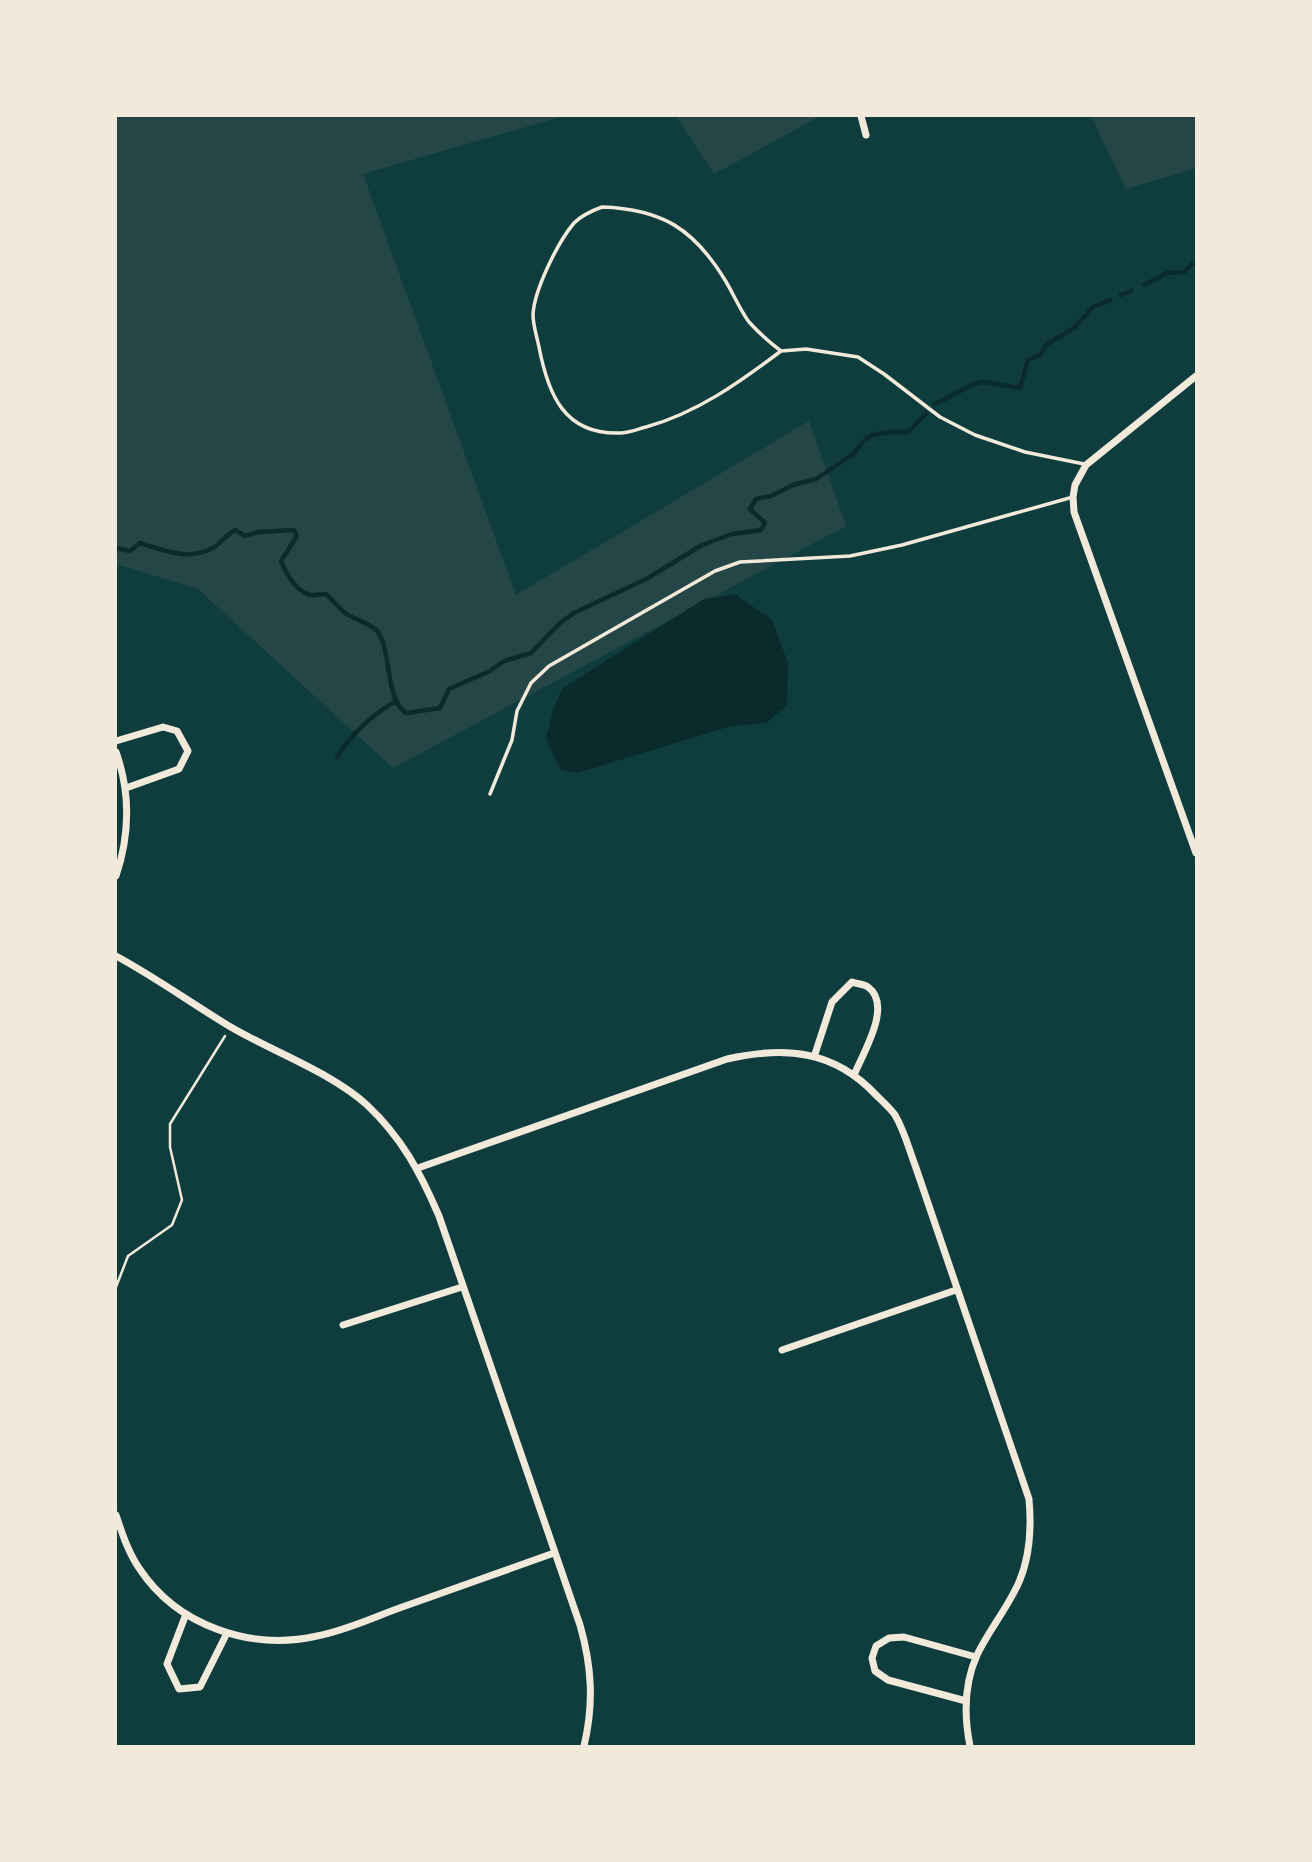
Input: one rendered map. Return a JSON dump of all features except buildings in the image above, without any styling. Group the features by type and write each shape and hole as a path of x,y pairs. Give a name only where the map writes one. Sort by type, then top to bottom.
{"street":[{"path":"861,116 866,135"},
{"path":"1196,376 1086,465 1075,485 1073,496 1074,512 1196,853"},
{"path":"116,741 163,727 177,731 188,751 179,769 125,788"},
{"path":"116,752 127,806 125,841 116,876"},
{"path":"116,957 151,975 230,1027 323,1076 366,1104 418,1168 439,1216 580,1625 588,1654 591,1708 584,1746"},
{"path":"814,1056 832,1002 852,982 867,986 878,998 879,1015 854,1075"},
{"path":"418,1168 727,1059 755,1053 795,1052 814,1056 828,1060 862,1079 894,1114 915,1165 956,1290 1024,1480 1031,1520 1029,1550 1021,1579 976,1657 966,1701 970,1746"},
{"path":"343,1325 462,1287"},
{"path":"782,1350 956,1290"},
{"path":"116,1515 127,1547 139,1569 152,1586 186,1614 227,1633 273,1641 320,1636 554,1553"},
{"path":"186,1614 167,1664 179,1689 200,1686 227,1633"},
{"path":"966,1701 888,1680 875,1671 872,1658 876,1646 889,1638 904,1637 976,1657"}],"lane":[{"path":"781,351 747,319 712,259 695,238 671,223 646,213 601,207 586,213 565,237 538,288 533,316 540,356 551,393 568,417 591,430 622,433 656,424 697,407 740,382 781,351 806,349 859,357 940,417 975,435 1025,452 1086,465"},
{"path":"490,794 512,740 517,711 531,682 549,666 715,571 740,562 850,556 902,545 1073,496"}],"path":[{"path":"116,1287 128,1256 172,1224 182,1200 170,1147 170,1124 230,1027"}],"shaded area":[{"path":"116,116 564,116 363,174 516,595 809,421 846,526 393,768 198,589 116,564"},
{"path":"676,116 820,116 714,174"},
{"path":"1091,116 1196,116 1196,168 1126,189"},
{"path":"735,594 772,620 788,663 787,705 766,723 731,726 577,773 561,770 546,739 553,709 563,688 704,599"}],"waterway":[{"path":"1144,285 1167,273 1184,272 1193,263 1196,264"},
{"path":"1121,295 1131,291"},
{"path":"935,404 983,382 1020,388 1028,360 1040,355 1047,344 1074,328 1093,307 1110,300"},
{"path":"116,548 130,551 140,543 176,553 195,554 213,548 235,530 245,536 259,532 294,530 297,536 281,561 294,583 308,594 326,594 345,613 378,632 395,697 406,713 440,708 449,689 490,671 504,661 531,653 560,623 574,613 648,578 702,545 732,534 761,530 765,523 750,509 756,499 816,479 852,455 872,435 908,432 926,414"},
{"path":"337,757 363,725 396,701"}]}
